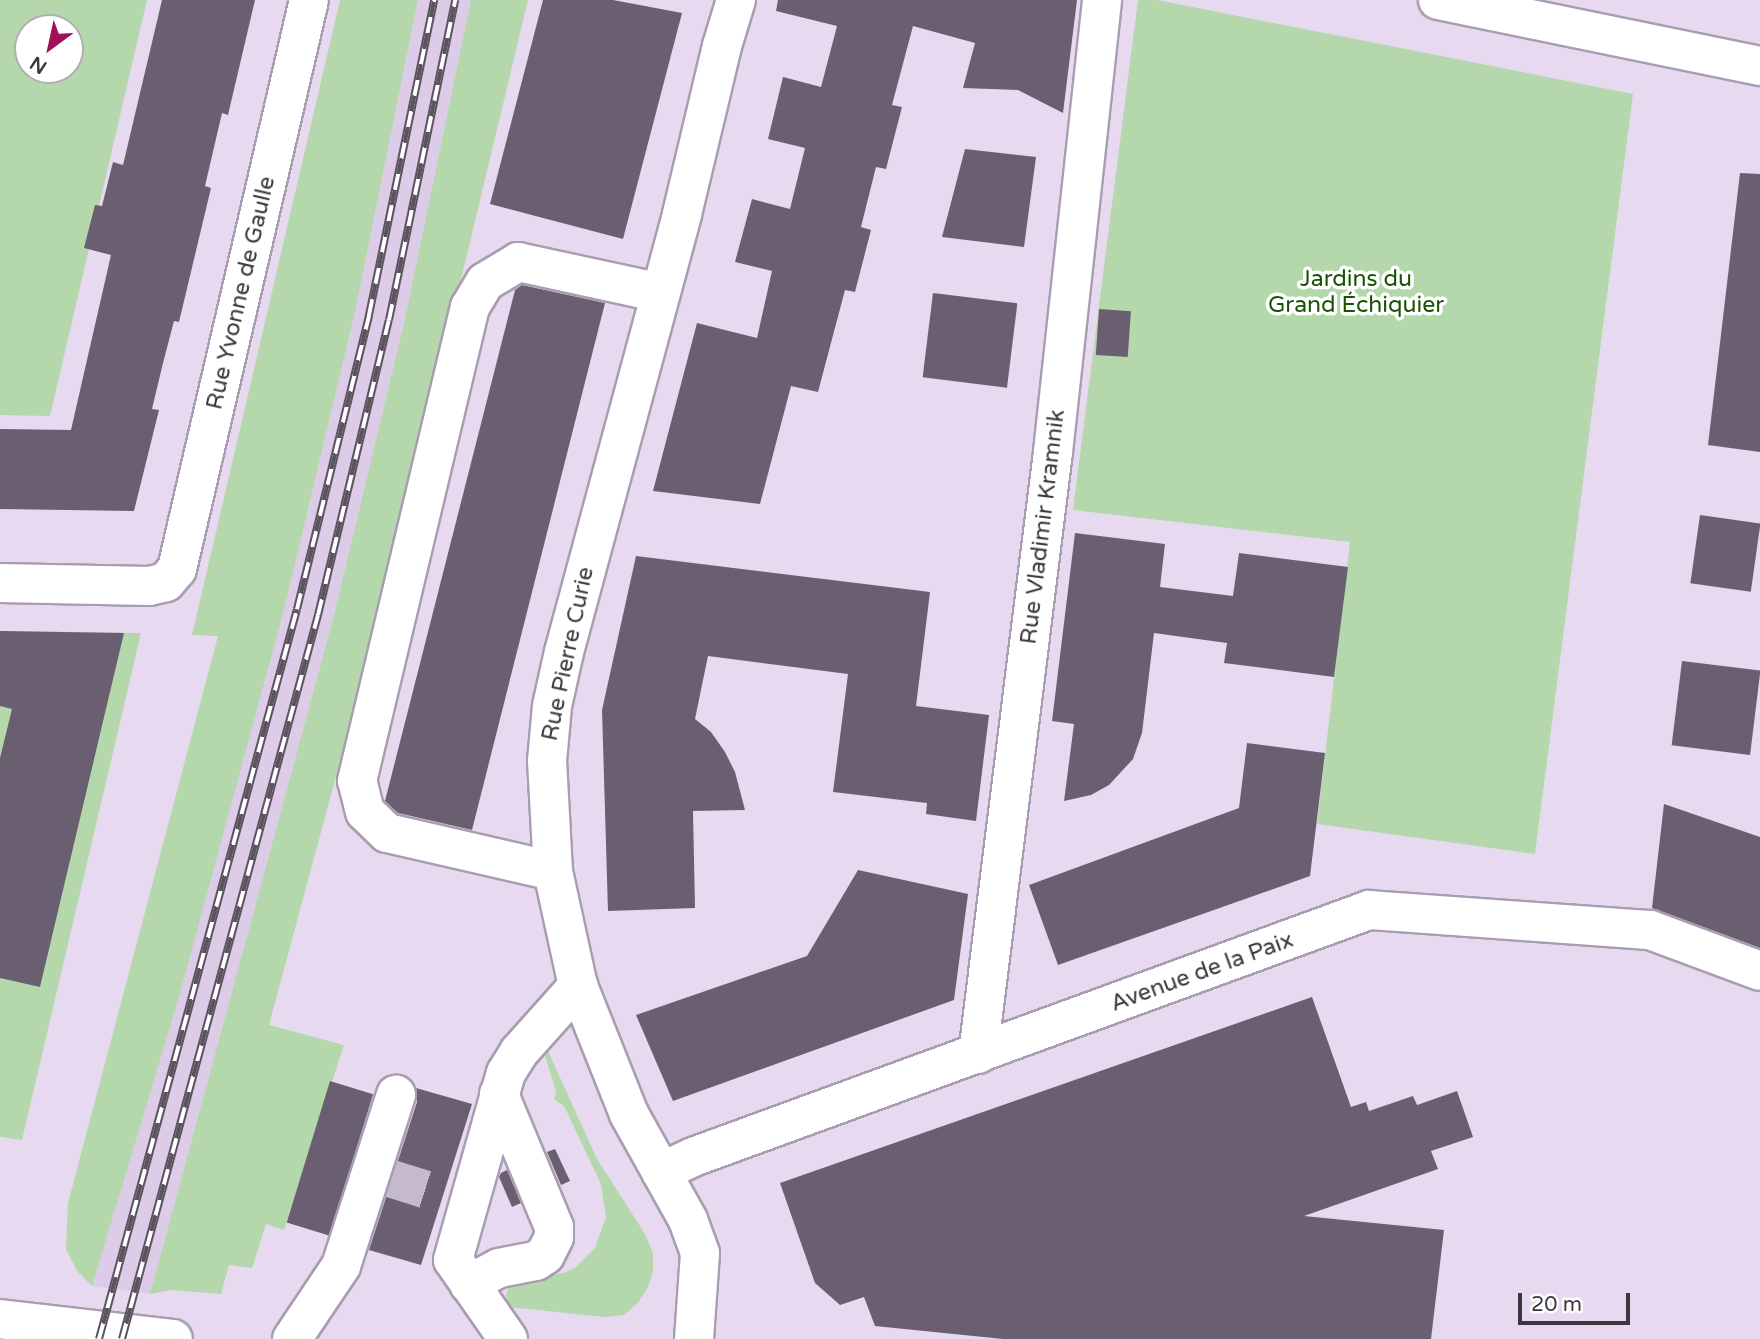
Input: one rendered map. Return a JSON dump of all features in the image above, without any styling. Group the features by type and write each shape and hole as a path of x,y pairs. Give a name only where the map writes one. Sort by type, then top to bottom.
{"street":[{"name":"Rue Yvonne de Gaulle","path":"0,583 149,586 166,582 177,569 309,0"},
{"name":"Rue Pierre Curie","path":"694,1339 700,1253 688,1220 629,1114 578,986 553,871 547,761 552,706 601,506 661,293 722,46 736,0"},
{"name":"Rue Vladimir Kramnik","path":"978,1054 1054,452 1102,0"},
{"path":"1438,0 1760,66"},
{"path":"553,871 387,833 365,812 357,781 470,307 485,282 518,262 661,293"},
{"name":"Avenue de la Paix","path":"661,1172 692,1157 1370,910 1650,930 1760,971"},
{"path":"508,1339 453,1260 456,1199 511,1063 578,986"},
{"path":"469,1284 499,1268 536,1261 545,1255 554,1237 554,1227 499,1094"},
{"path":"292,1339 341,1266 380,1175 396,1095"},
{"path":"0,1319 173,1339"}],"shaded area":[{"path":"418,0 471,0 404,323 333,619 150,1294 92,1286 285,606 355,312"}],"green space":[{"path":"0,0 147,0 50,416 0,415"},
{"path":"340,0 418,0 355,312 285,606 179,997 92,1286 77,1271 66,1249 68,1203 218,636 192,635"},
{"path":"471,0 528,0 390,576 269,1025 344,1045 284,1230 266,1224 252,1268 229,1265 221,1294 171,1290 150,1294 333,619 404,323"},
{"name":"Jardins du Grand Échiquier","path":"1138,0 1157,0 1633,94 1535,854 1317,824 1350,542 1073,510"},
{"path":"0,631 141,633 22,1140 0,1137"},
{"path":"548,1051 597,1159 645,1234 653,1253 653,1272 648,1287 638,1303 624,1315 605,1317 508,1307 506,1295 510,1282 564,1273 576,1267 595,1248 606,1217 601,1184 564,1106 554,1099 556,1091 545,1056"}],"building":[{"path":"162,0 255,0 228,115 222,113 205,186 211,188 179,322 174,321 152,409 159,410 134,511 0,509 0,429 71,430 111,255 84,248 95,205 102,206 113,162 123,165"},
{"path":"543,0 613,0 682,13 623,239 490,204"},
{"path":"778,0 1077,0 1063,113 1018,90 963,88 975,43 913,26 892,105 902,107 886,169 876,167 861,227 871,230 855,292 845,290 818,392 791,386 760,504 653,491 697,323 757,338 772,271 735,262 752,199 790,209 805,148 768,139 783,77 821,87 837,26 776,11"},
{"path":"965,149 1036,157 1024,247 942,237"},
{"path":"1740,173 1760,174 1760,452 1708,445"},
{"path":"522,285 605,303 472,830 398,813 385,801 515,290"},
{"path":"933,293 1017,303 1007,388 923,377"},
{"path":"1099,309 1131,311 1128,357 1096,355"},
{"path":"1700,515 1760,523 1751,592 1690,583"},
{"path":"1075,533 1165,544 1160,587 1233,596 1239,553 1348,567 1334,677 1224,663 1227,643 1154,633 1142,733 1133,759 1109,785 1091,795 1064,801 1074,724 1052,721"},
{"path":"636,556 930,592 916,706 989,715 976,821 926,814 927,803 833,792 848,674 708,656 695,719 711,732 725,752 735,772 745,810 693,811 695,908 608,911 602,710"},
{"path":"0,631 124,633 40,987 0,978 0,758 12,709 0,706"},
{"path":"1682,661 1760,671 1750,755 1672,745"},
{"path":"1247,743 1325,753 1310,876 1058,965 1029,885 1239,808"},
{"path":"1664,804 1760,837 1760,948 1652,908"},
{"path":"858,870 968,894 954,1000 673,1101 636,1015 807,956"},
{"path":"1312,997 1351,1107 1366,1102 1369,1111 1413,1096 1417,1105 1457,1091 1473,1137 1431,1151 1438,1169 1304,1216 1444,1230 1431,1339 1003,1339 875,1326 864,1297 840,1305 815,1283 780,1183"},
{"path":"330,1081 373,1094 330,1236 287,1223"},
{"path":"416,1088 472,1104 421,1265 369,1250 417,1102"},
{"path":"555,1149 570,1181 561,1185 547,1152"},
{"path":"507,1170 521,1203 512,1207 499,1177"}],"tunnel":[{"path":"389,1178 443,1195"}],"railway":[{"path":"99,1339 297,609 369,315 434,0"},
{"path":"122,1339 318,615 389,320 455,0"}]}
